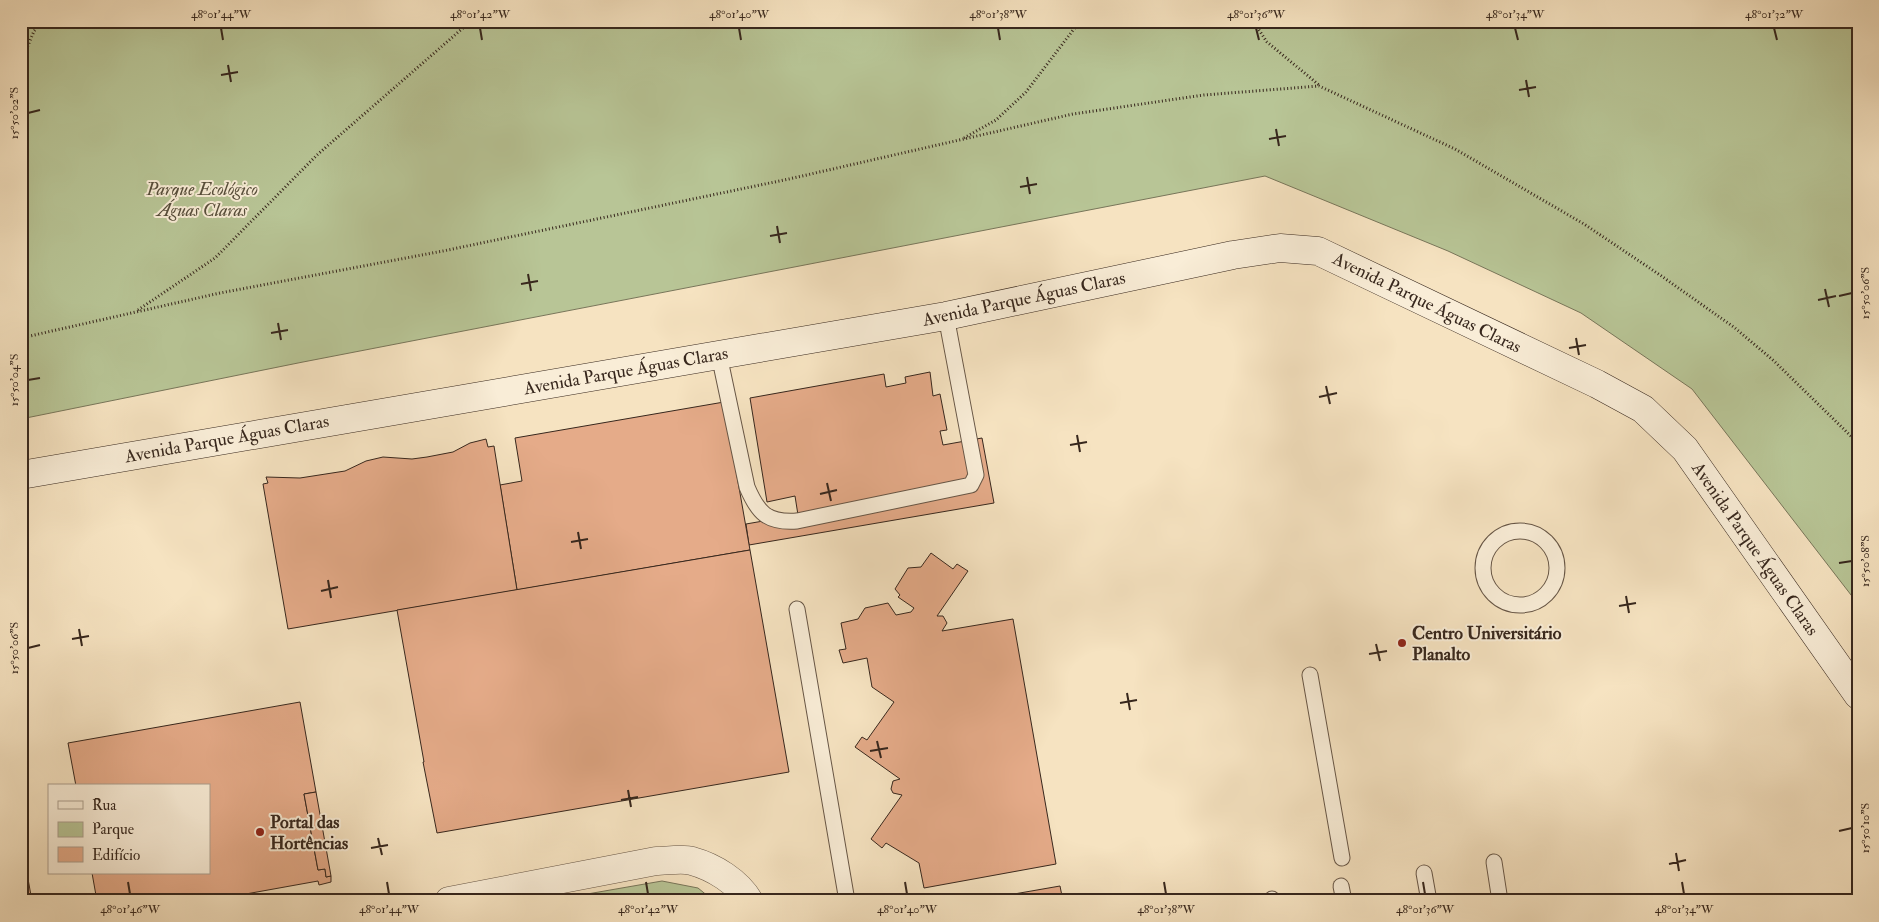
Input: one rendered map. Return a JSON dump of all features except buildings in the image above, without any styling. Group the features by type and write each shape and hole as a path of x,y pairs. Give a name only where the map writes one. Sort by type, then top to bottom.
{"street":[{"name":"Avenida Parque Águas Claras","path":"21,474 946,316 1233,255 1280,248 1318,251 1597,384 1643,409 1685,449 1858,695"},
{"path":"449,901 656,861 691,861 723,875 743,890 749,901"}],"lane":[{"path":"719,354 747,487 752,499 758,509 770,519 782,522 797,521 971,485 976,476 946,316"},
{"path":"1514,531 1527,532 1544,540 1556,556 1558,569 1556,582 1549,593 1538,601 1526,605 1513,606 1501,601 1491,592 1485,581 1482,568 1485,555 1492,544 1502,536 1514,531"},
{"path":"798,609 845,900"},
{"path":"1310,675 1342,858"},
{"path":"1494,862 1500,901"},
{"path":"1424,873 1429,901"}],"path":[{"path":"21,63 34,31 43,21"},
{"path":"136,312 215,258 317,155 471,21"},
{"path":"959,140 996,120 1026,92 1080,21"},
{"path":"1253,21 1267,42 1319,86 1455,149 1584,224 1660,274 1735,328 1774,361 1858,443"},
{"path":"21,338 136,312 770,183 1073,114 1204,95 1319,86"}],"green space":[{"name":"Parque Ecológico Águas Claras","path":"21,21 1858,21 1858,604 1692,389 1581,313 1448,251 1265,176 303,362 21,419"},
{"path":"662,881 698,888 714,901 547,901"}],"place":[{"name":"Centro Universitário Planalto","path":"1402,643"},
{"name":"Portal das Hortências","path":"260,832"}]}
